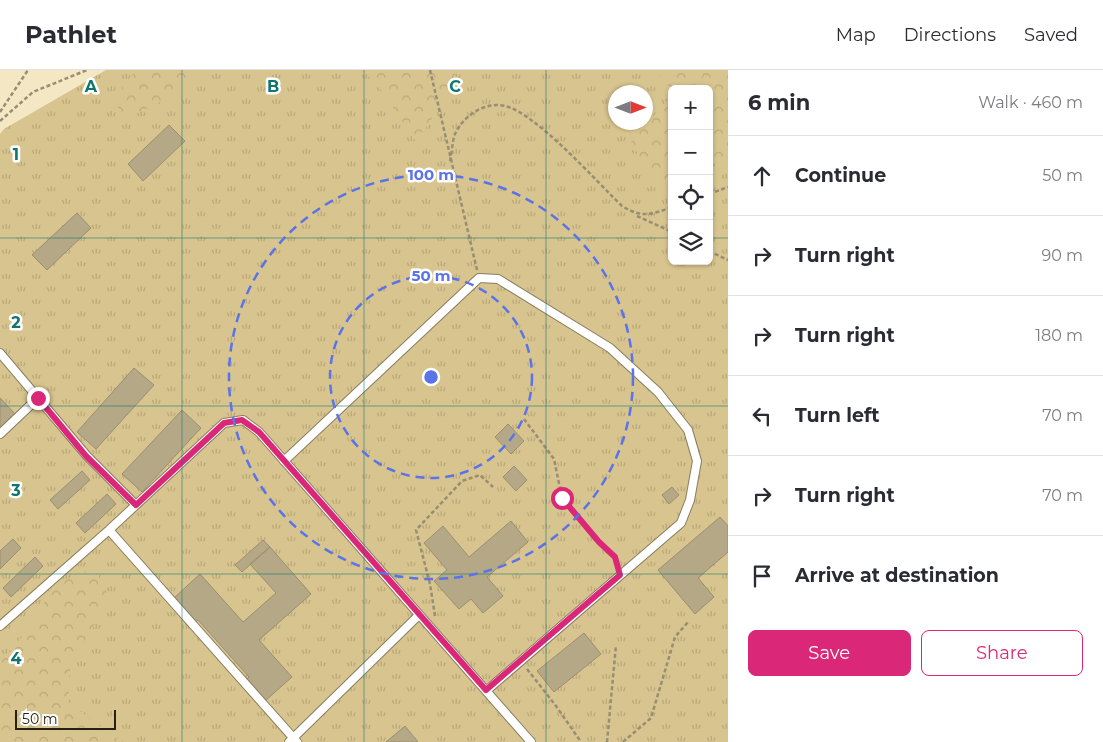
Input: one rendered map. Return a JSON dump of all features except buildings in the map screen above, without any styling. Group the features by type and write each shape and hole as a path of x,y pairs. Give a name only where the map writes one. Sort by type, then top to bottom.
{"lane":[{"path":"284,461 479,278 498,279 610,348 658,392 688,430 697,461 690,500 681,523 486,690"},
{"path":"0,353 86,456 136,505"},
{"path":"0,434 38,398"},
{"path":"0,626 136,505 224,423 242,420 259,432 531,742"},
{"path":"108,530 293,741 419,615"}],"path":[{"path":"0,112 28,70"},
{"path":"0,121 33,92 87,70"},
{"path":"430,70 479,278"},
{"path":"450,161 455,134 469,116 482,107 505,106 534,121 622,206 635,215 668,230"},
{"path":"713,193 728,187"},
{"path":"635,215 656,213 668,208"},
{"path":"713,253 728,260"},
{"path":"524,419 554,459 562,498 599,542 615,557 620,575"},
{"path":"435,618 430,584 416,530 462,481 480,475 493,486"},
{"path":"623,742 651,718 675,637 688,622"},
{"path":"608,742 616,645"},
{"path":"520,661 556,706 581,742"}],"green space":[{"path":"106,70 728,70 728,742 0,742 0,134 4,129"},
{"path":"136,70 207,70 157,104 118,122 118,93"},
{"path":"363,70 456,70 449,95 416,141 379,87"},
{"path":"663,70 728,70 728,162 713,164 713,85 668,85 660,77"},
{"path":"668,100 668,185 663,188 630,143 641,130 653,130 653,117"},
{"path":"94,568 109,596 88,637 71,656 68,702 113,736 125,742 0,742 0,662 30,626 53,585"}],"route":[{"path":"38,398 86,456 136,505 224,423 242,420 259,432 486,690 620,575 615,557 599,542 562,498"}]}
